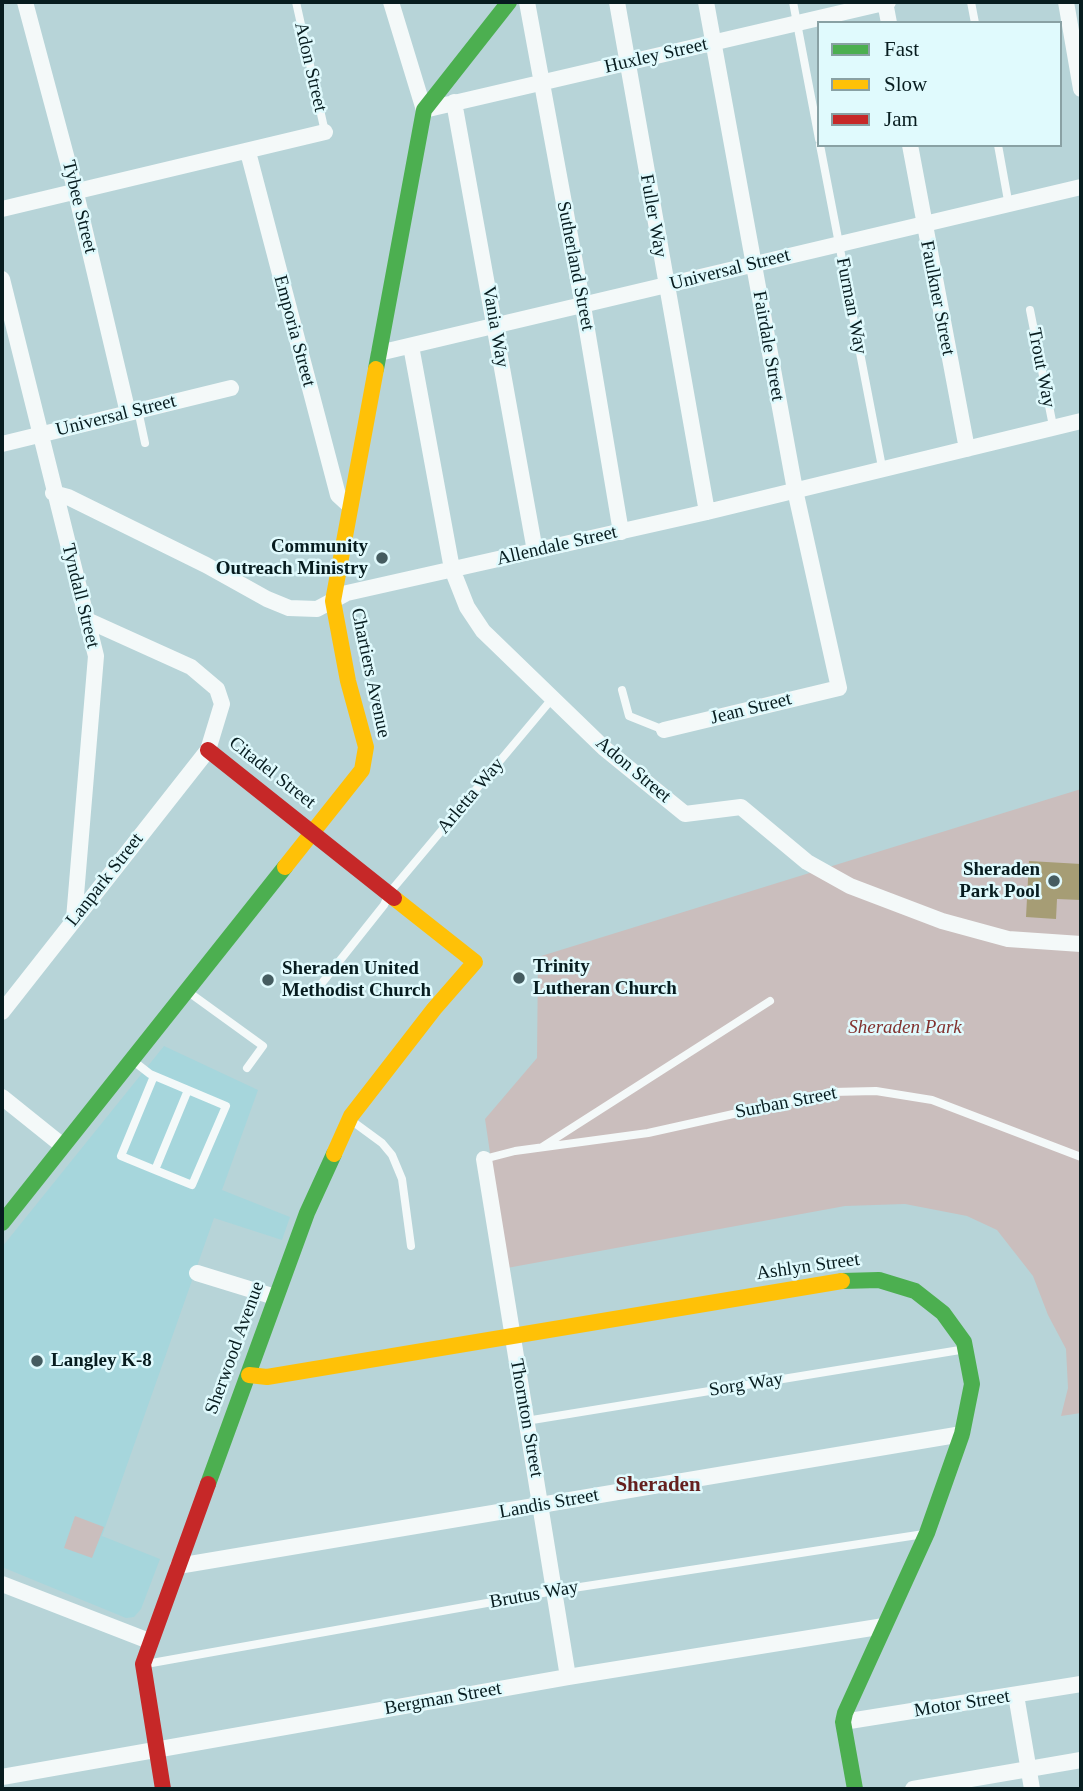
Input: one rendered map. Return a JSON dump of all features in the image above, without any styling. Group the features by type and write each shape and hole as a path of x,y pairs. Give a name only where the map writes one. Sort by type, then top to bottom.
{"street":[{"name":"Tybee Street","path":"24,2 133,411"},
{"path":"391,2 424,110"},
{"name":"Chartiers Avenue","path":"2,1223 362,770 366,747 348,681 332,601 424,110 509,2"},
{"name":"Sutherland Street","path":"527,2 621,532"},
{"name":"Fuller Way","path":"617,2 707,512"},
{"name":"Fairdale Street","path":"706,2 795,490 839,688"},
{"path":"886,2 889,21"},
{"name":"Huxley Street","path":"424,110 886,2"},
{"path":"1066,2 1081,89"},
{"name":"Vania Way","path":"454,102 535,551"},
{"path":"2,209 75,189 248,152 325,132"},
{"name":"Faulkner Street","path":"910,147 967,449"},
{"name":"Emporia Street","path":"248,152 338,495 349,505"},
{"name":"Universal Street","path":"379,353 1081,187"},
{"name":"Tyndall Street","path":"2,279 53,493 96,656 74,919"},
{"name":"Adon Street","path":"411,346 452,569 467,607 483,631 551,700 604,748 685,814 741,807 807,862 849,886 942,921 1008,939 1081,944"},
{"name":"Universal Street","path":"2,444 231,388"},
{"name":"Allendale Street","path":"53,493 68,497 289,608 317,609 347,593 707,512 883,467 1081,421"},
{"name":"Citadel Street","path":"87,620 191,667 217,689 222,704 208,750 475,962"},
{"name":"Jean Street","path":"664,730 839,688"},
{"name":"Lanpark Street","path":"2,1012 208,750"},
{"name":"Sherwood Avenue","path":"163,1789 143,1664 149,1641 250,1375 275,1297 307,1213 349,1119 434,1009 475,962"},
{"path":"2,1097 63,1146"},
{"name":"Thornton Street","path":"484,1159 568,1677"},
{"path":"197,1273 275,1297"},
{"name":"Ashlyn Street","path":"250,1375 267,1377 842,1281 867,1279 907,1287 922,1296 954,1327 966,1349 972,1384 962,1434 927,1534 843,1722"},
{"name":"Landis Street","path":"177,1566 962,1434"},
{"path":"2,1584 149,1641"},
{"name":"Bergman Street","path":"2,1777 568,1677 884,1626"},
{"name":"Motor Street","path":"843,1722 1081,1684"},
{"path":"1016,1695 1032,1789"},
{"path":"843,1722 855,1789"},
{"path":"913,1789 941,1787 1028,1768 1081,1760"}],"lane":[{"name":"Adon Street","path":"296,2 325,132"},
{"path":"793,2 817,129"},
{"path":"971,2 975,21"},
{"name":"Furman Way","path":"820,147 883,467"},
{"path":"998,147 1009,206"},
{"name":"Trout Way","path":"1030,310 1053,426"},
{"name":"Tybee Street","path":"133,411 145,443"},
{"path":"622,690 629,716 664,730"},
{"name":"Arletta Way","path":"322,984 384,905 390,892 551,700"},
{"path":"187,991 263,1046 247,1068"},
{"path":"539,1148 770,1001"},
{"path":"132,1060 155,1076 226,1106 192,1185 121,1156 155,1076"},
{"path":"155,1170 188,1090"},
{"name":"Surban Street","path":"484,1159 539,1148 648,1133 832,1092 876,1090 932,1100 1081,1157"},
{"path":"349,1119 382,1143 392,1155 402,1179 411,1246"},
{"name":"Sorg Way","path":"526,1420 966,1349"},
{"name":"Brutus Way","path":"143,1664 554,1591 927,1534"}],"shaded area":[{"name":"Sheraden Park Pool","path":"1029,861 1081,864 1081,900 1057,899 1056,919 1026,917"},
{"path":"164,1046 258,1090 222,1190 290,1217 282,1240 214,1218 102,1536 160,1559 141,1609 134,1617 126,1618 2,1567 2,1247"}],"green space":[{"name":"Sheraden Park","path":"1081,789 1081,1413 1061,1416 1068,1388 1066,1349 1048,1315 1033,1276 997,1230 967,1216 905,1204 845,1206 507,1268 485,1119 537,1058 538,957"},
{"path":"75,1516 104,1527 92,1558 64,1548"}],"traffic: fast":[{"path":"376,369 424,110 509,2"},
{"path":"2,1223 285,867"},
{"path":"208,1484 307,1213 334,1154"},
{"path":"842,1281 879,1280 915,1291 943,1313 964,1342 972,1384 962,1434 927,1533 845,1713 843,1722 855,1789"}],"traffic: slow":[{"path":"285,867 362,770 366,747 348,681 333,601 376,369"},
{"path":"334,1154 351,1116 434,1009 475,962 394,898"},
{"path":"249,1375 267,1377 842,1281"}],"traffic: jam":[{"path":"208,750 394,898"},
{"path":"163,1789 143,1664 208,1484"}],"place":[{"name":"Community Outreach Ministry","path":"382,558"},
{"name":"Sheraden Park Pool","path":"1054,881"},
{"name":"Trinity Lutheran Church","path":"519,978"},
{"name":"Sheraden United Methodist Church","path":"268,980"},
{"name":"Langley K-8","path":"37,1361"}],"district":[{"name":"Sheraden","path":"658,1486"}]}
